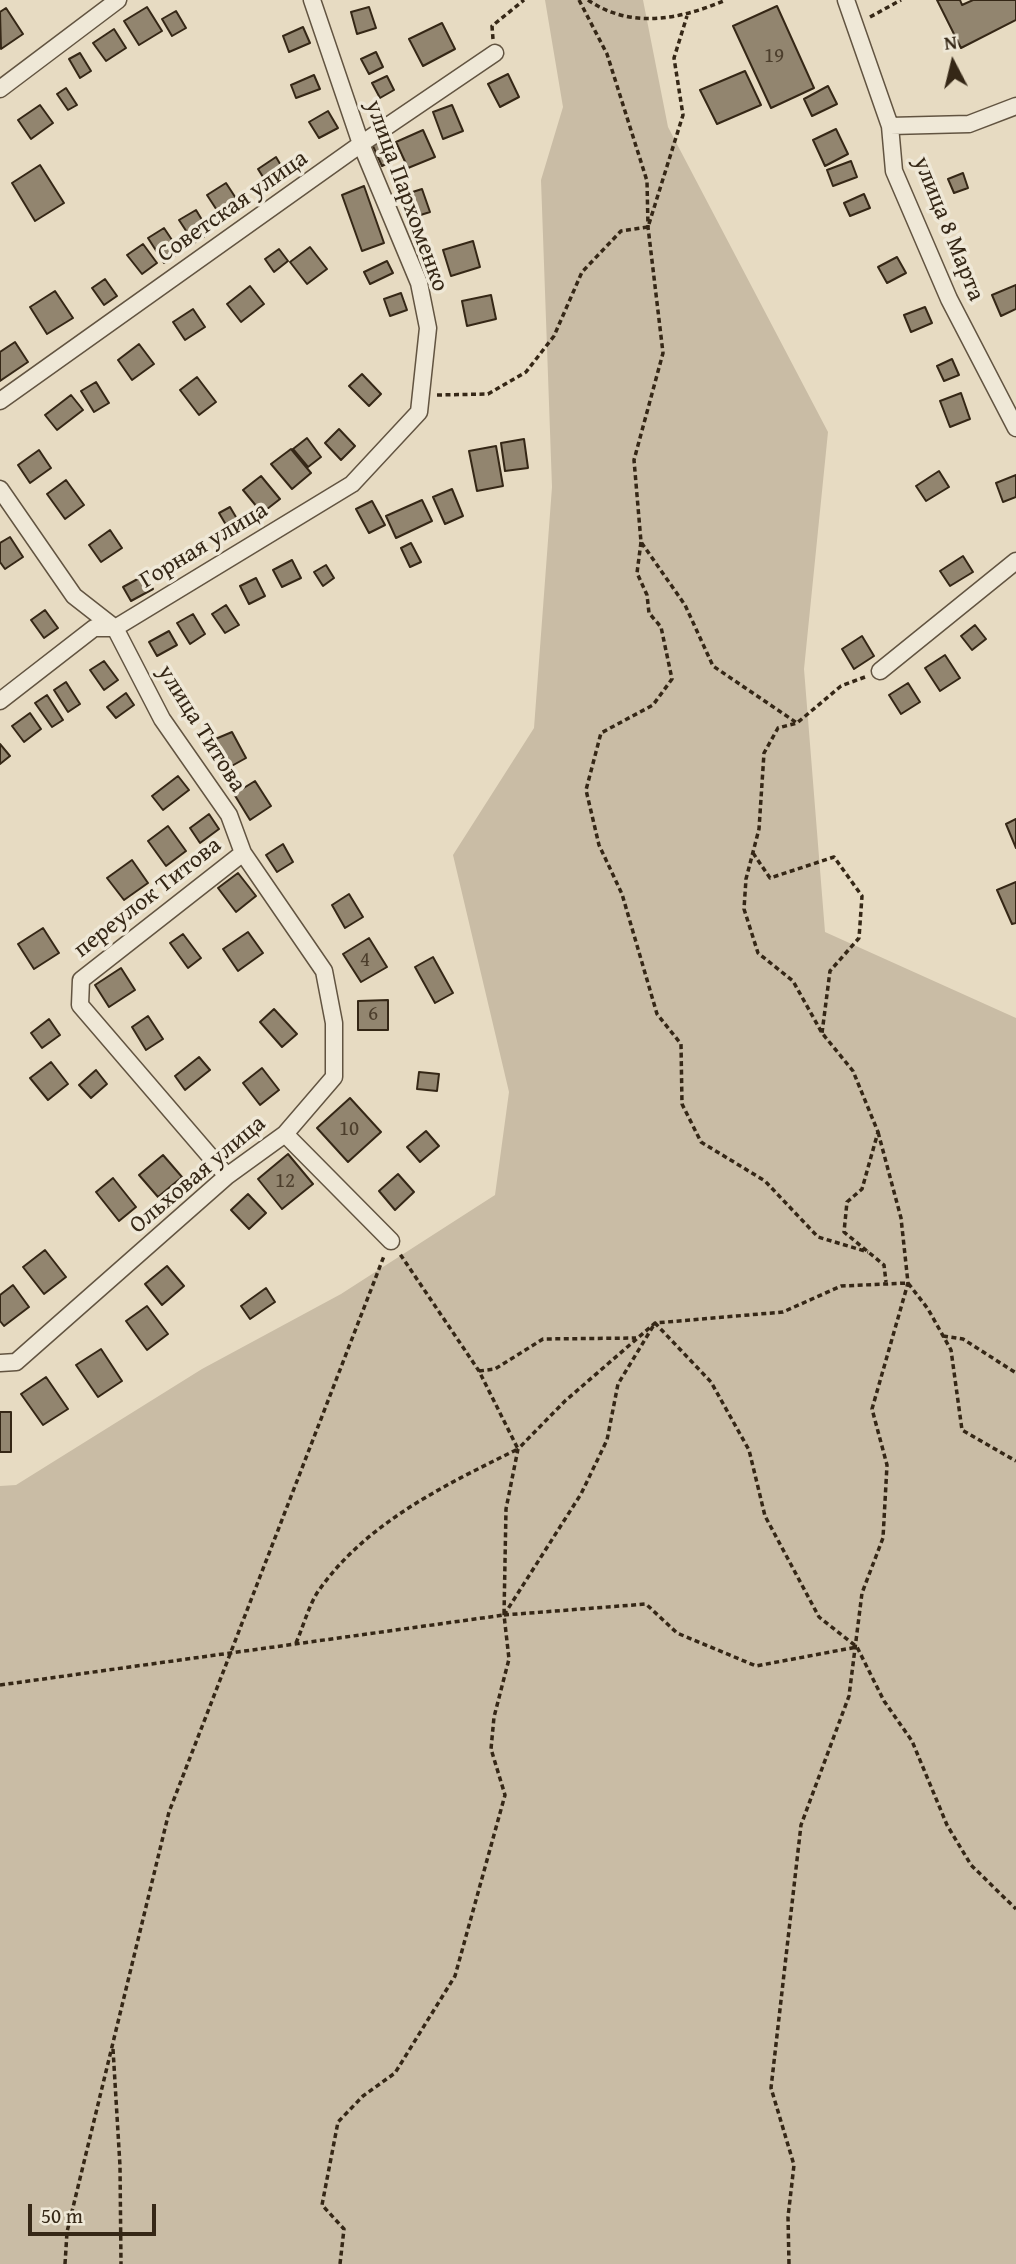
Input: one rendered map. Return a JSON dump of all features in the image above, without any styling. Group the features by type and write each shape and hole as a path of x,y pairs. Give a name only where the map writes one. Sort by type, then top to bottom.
{"street":[{"path":"0,89 118,0"},
{"name":"улица Пархоменко","path":"313,0 361,144 419,283 428,328 420,404"},
{"name":"улица 8 Марта","path":"846,0 890,126 894,171 949,299 1016,428"},
{"name":"Советская улица","path":"0,401 361,144 495,53"},
{"path":"890,126 969,124 1016,106"},
{"name":"Горная улица","path":"0,701 94,628 115,628 352,484 420,404"},
{"name":"улица Титова","path":"0,489 74,596 115,628 162,719 229,815 243,853 324,971"},
{"path":"880,671 1016,561"},
{"name":"переулок Титова","path":"227,1176 80,1005 81,979 243,853"},
{"name":"Ольховая улица","path":"0,1363 16,1362 227,1176 285,1134 334,1077 334,1023 324,971"},
{"path":"285,1134 391,1241"}],"path":[{"path":"495,53 492,26 524,0"},
{"path":"579,0 607,54 647,181 648,227 663,352 634,460 641,542 637,573 647,595 649,612 661,627 672,679 653,705 601,733 586,790 599,845 622,894 657,1014 681,1044 682,1104 701,1142 765,1181 818,1237 868,1252"},
{"path":"588,0 604,11 635,19 687,16 726,0"},
{"path":"855,24 901,0"},
{"path":"648,227 683,115 674,58 687,16"},
{"path":"420,404 488,394 526,373 554,336 582,272 621,231 648,227"},
{"path":"641,542 685,605 713,666 797,723"},
{"path":"789,2264 788,2217 794,2165 771,2088 801,1825 849,1696 862,1593 883,1538 887,1465 872,1409 908,1283 901,1219 878,1132 853,1071 822,1033 793,982 758,953 744,909 752,853 759,829 764,753 778,728 797,723 841,686 880,671"},
{"path":"752,853 769,878 834,857 862,896 859,938 830,971 822,1033"},
{"path":"878,1132 862,1189 847,1202 844,1232 884,1265 886,1282"},
{"path":"340,2264 344,2229 322,2205 338,2122 363,2096 395,2073 455,1976 505,1795 491,1749 494,1717 509,1659 504,1615 506,1509 518,1449 478,1371 391,1241"},
{"path":"65,2264 67,2232 169,1812 391,1241"},
{"path":"296,1643 317,1594 366,1537 450,1483 518,1449 565,1401 655,1323 783,1312 842,1286 908,1283 928,1309 951,1350 962,1430 1016,1461"},
{"path":"504,1615 581,1494 607,1440 618,1384 655,1323"},
{"path":"655,1323 711,1382 749,1450 765,1517 819,1617 857,1647 884,1701 912,1741 947,1825 971,1865 1016,1909"},
{"path":"943,1336 963,1339 1016,1373"},
{"path":"478,1371 495,1369 543,1339 638,1338"},
{"path":"0,1685 138,1668 230,1651 504,1615 646,1604 677,1633 756,1666 857,1647"},
{"path":"113,2044 120,2165 121,2264"}],"shaded area":[{"path":"545,0 643,0 668,127 828,432 804,669 825,932 1016,1018 1016,2264 0,2264 0,1486 16,1485 202,1369 341,1294 495,1195 509,1092 453,855 534,728 552,487 541,180 563,107"}],"building":[{"path":"937,0 960,0 962,5 973,0 1016,0 1016,20 961,48"},
{"path":"777,6 814,88 771,108 733,26"},
{"path":"147,7 162,31 139,45 124,21"},
{"path":"369,7 376,28 357,34 351,12"},
{"path":"6,8 23,34 1,49 0,12"},
{"path":"176,11 186,28 172,36 162,19"},
{"path":"442,23 455,49 423,66 409,39"},
{"path":"303,27 310,43 289,52 283,36"},
{"path":"114,29 126,48 106,61 93,43"},
{"path":"376,52 383,67 369,74 361,59"},
{"path":"80,53 91,71 80,78 69,59"},
{"path":"745,71 761,105 717,124 700,90"},
{"path":"508,74 519,97 500,107 488,84"},
{"path":"314,75 320,89 296,98 291,85"},
{"path":"387,76 394,90 380,98 372,83"},
{"path":"828,86 837,104 812,116 804,99"},
{"path":"66,88 77,105 68,110 57,94"},
{"path":"40,105 53,123 31,139 18,120"},
{"path":"452,105 463,131 443,139 433,112"},
{"path":"328,111 338,128 319,138 309,122"},
{"path":"836,129 848,154 825,166 813,140"},
{"path":"423,130 435,157 408,168 396,142"},
{"path":"387,136 398,158 382,166 372,144"},
{"path":"276,157 286,174 268,185 258,169"},
{"path":"851,161 857,177 833,186 827,170"},
{"path":"40,165 64,203 35,221 12,183"},
{"path":"963,173 968,188 954,193 948,179"},
{"path":"226,183 241,206 222,218 207,195"},
{"path":"364,186 384,243 362,251 342,195"},
{"path":"422,189 430,212 408,219 400,196"},
{"path":"864,194 870,208 850,216 844,203"},
{"path":"196,210 210,233 194,243 179,220"},
{"path":"164,228 180,252 164,263 148,238"},
{"path":"473,241 480,267 451,276 443,250"},
{"path":"143,244 157,263 142,274 127,255"},
{"path":"310,247 327,269 307,284 290,262"},
{"path":"279,249 288,261 274,272 265,259"},
{"path":"897,257 906,273 887,283 878,267"},
{"path":"387,261 393,273 370,284 364,272"},
{"path":"105,279 117,296 104,305 92,288"},
{"path":"1016,285 1016,309 1001,316 992,295"},
{"path":"250,286 264,304 241,322 227,304"},
{"path":"55,291 73,318 47,334 30,307"},
{"path":"401,293 407,310 390,316 384,299"},
{"path":"491,295 496,319 467,326 462,301"},
{"path":"925,307 932,323 911,332 904,315"},
{"path":"193,309 205,327 185,340 173,322"},
{"path":"15,342 28,362 0,381 0,352"},
{"path":"139,344 154,364 132,380 118,360"},
{"path":"952,359 959,375 944,381 937,366"},
{"path":"362,374 381,394 369,406 349,386"},
{"path":"197,377 216,402 199,415 180,390"},
{"path":"96,382 109,403 94,412 81,391"},
{"path":"961,393 970,419 950,427 940,401"},
{"path":"71,395 83,410 57,430 45,415"},
{"path":"339,429 355,446 341,460 325,443"},
{"path":"307,438 321,457 308,467 293,449"},
{"path":"524,439 528,468 505,471 501,443"},
{"path":"496,446 503,486 477,491 469,451"},
{"path":"291,449 311,473 292,489 271,464"},
{"path":"39,450 51,468 30,483 18,465"},
{"path":"939,471 949,487 926,501 916,486"},
{"path":"1016,475 1016,497 1003,502 996,483"},
{"path":"261,476 280,499 262,513 243,490"},
{"path":"66,480 84,505 65,519 47,494"},
{"path":"452,489 463,516 445,524 433,497"},
{"path":"422,500 432,521 396,538 386,516"},
{"path":"372,501 385,525 369,533 356,509"},
{"path":"230,507 243,529 232,535 219,513"},
{"path":"110,530 122,548 101,562 89,545"},
{"path":"10,537 23,557 5,569 0,562 0,543"},
{"path":"411,543 421,562 410,567 401,548"},
{"path":"963,556 973,572 950,586 940,571"},
{"path":"292,560 301,578 282,587 273,570"},
{"path":"326,565 334,578 323,586 314,572"},
{"path":"145,575 153,589 131,601 123,587"},
{"path":"256,578 265,596 249,604 240,586"},
{"path":"226,605 239,625 225,633 212,614"},
{"path":"45,610 58,628 44,638 31,620"},
{"path":"193,614 205,634 190,644 177,623"},
{"path":"975,625 986,639 972,650 961,636"},
{"path":"169,631 177,645 157,656 149,642"},
{"path":"862,636 874,656 854,669 842,649"},
{"path":"945,655 960,678 940,691 925,668"},
{"path":"104,661 118,680 104,690 90,670"},
{"path":"66,682 80,704 68,712 54,690"},
{"path":"908,683 920,702 901,714 889,695"},
{"path":"126,693 134,705 116,718 107,707"},
{"path":"47,695 63,720 52,727 35,703"},
{"path":"30,713 41,729 24,742 12,726"},
{"path":"232,732 246,758 228,768 213,740"},
{"path":"0,744 10,756 0,764"},
{"path":"178,776 189,790 163,810 152,796"},
{"path":"255,781 271,806 250,820 234,794"},
{"path":"209,814 219,829 200,843 190,828"},
{"path":"1016,819 1016,848 1006,824"},
{"path":"168,826 186,851 166,866 148,841"},
{"path":"283,844 293,862 277,872 266,855"},
{"path":"132,860 148,883 124,900 107,878"},
{"path":"238,873 256,896 236,912 218,888"},
{"path":"1016,882 1016,923 1012,924 997,890"},
{"path":"349,894 363,917 345,928 332,905"},
{"path":"43,928 59,953 34,969 18,944"},
{"path":"248,932 263,953 238,971 223,949"},
{"path":"183,934 201,958 188,968 170,943"},
{"path":"369,938 387,967 361,982 343,954"},
{"path":"433,957 453,993 435,1003 415,967"},
{"path":"121,968 135,990 109,1007 95,985"},
{"path":"388,1000 388,1030 358,1030 358,1001"},
{"path":"274,1009 297,1034 282,1047 260,1022"},
{"path":"148,1016 163,1039 146,1050 132,1027"},
{"path":"49,1019 60,1035 42,1048 31,1033"},
{"path":"199,1057 210,1070 185,1090 175,1076"},
{"path":"51,1062 68,1084 48,1100 30,1078"},
{"path":"262,1068 279,1090 260,1105 243,1083"},
{"path":"96,1070 107,1084 91,1098 79,1085"},
{"path":"419,1072 439,1074 437,1091 417,1089"},
{"path":"350,1098 381,1132 348,1162 317,1128"},
{"path":"426,1131 439,1146 420,1162 407,1147"},
{"path":"288,1154 313,1184 282,1209 258,1179"},
{"path":"163,1155 182,1177 158,1197 139,1175"},
{"path":"398,1174 414,1192 395,1210 379,1191"},
{"path":"113,1178 136,1207 119,1221 96,1192"},
{"path":"248,1194 266,1213 249,1229 231,1210"},
{"path":"45,1250 66,1277 44,1294 23,1267"},
{"path":"167,1266 184,1286 162,1305 145,1284"},
{"path":"13,1285 29,1307 4,1326 0,1321 0,1295"},
{"path":"266,1288 275,1302 250,1319 241,1306"},
{"path":"147,1306 168,1334 147,1350 126,1321"},
{"path":"101,1349 122,1381 98,1397 76,1365"},
{"path":"46,1377 68,1409 43,1425 21,1394"},
{"path":"0,1412 11,1412 11,1452 0,1452"}]}
